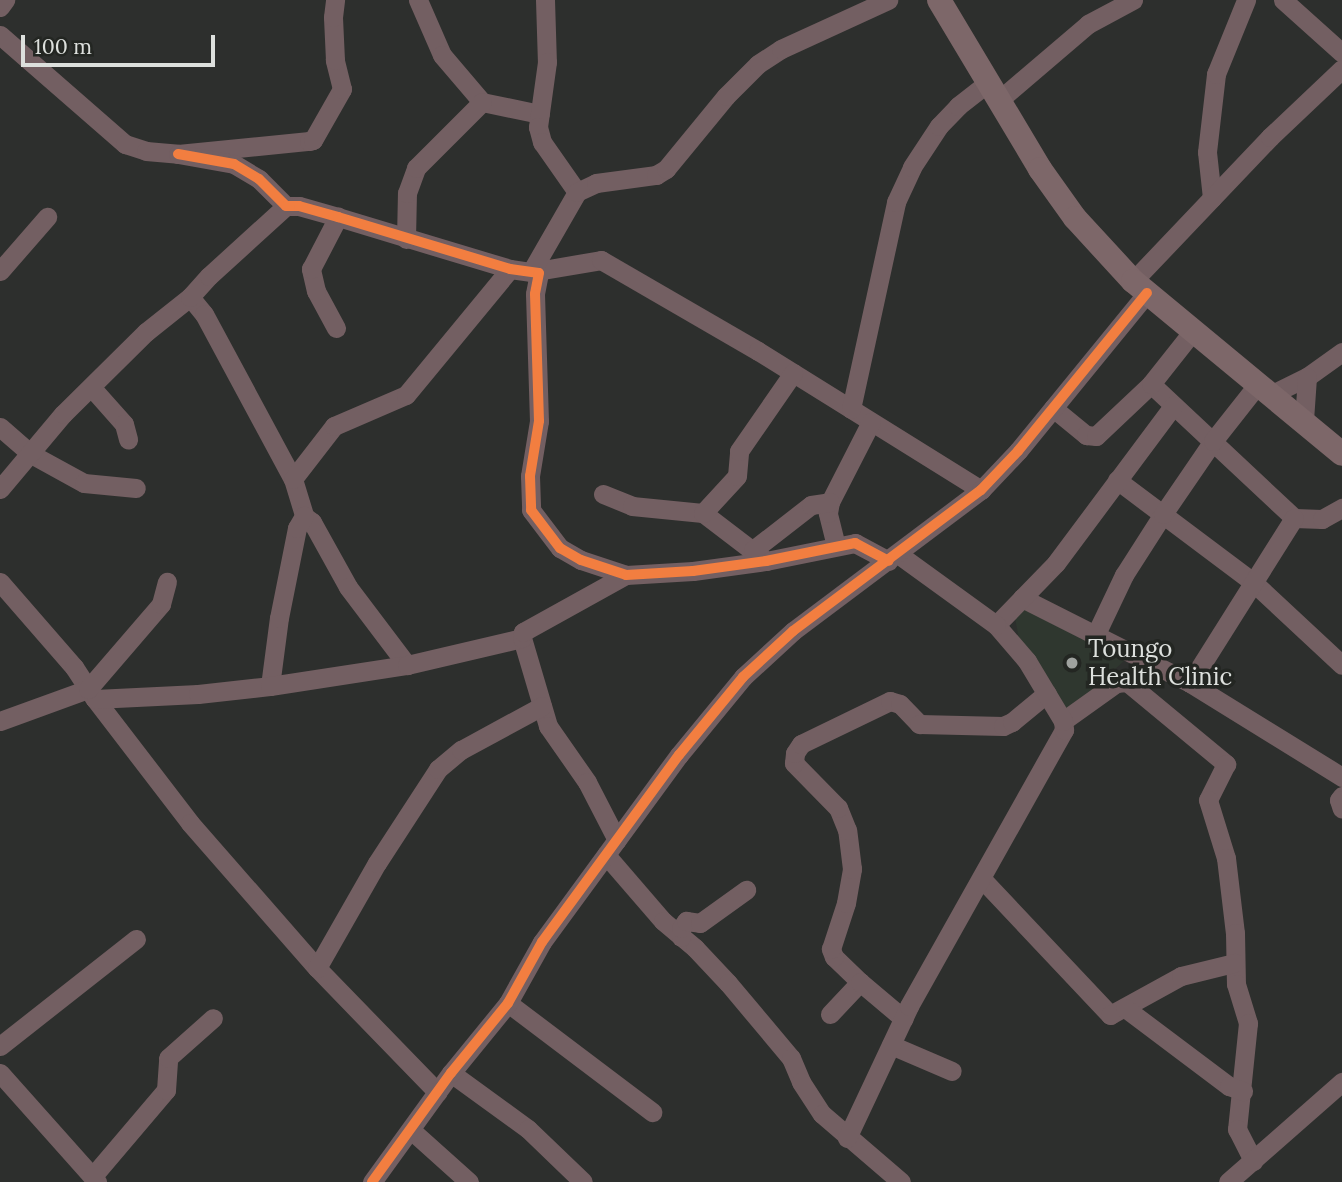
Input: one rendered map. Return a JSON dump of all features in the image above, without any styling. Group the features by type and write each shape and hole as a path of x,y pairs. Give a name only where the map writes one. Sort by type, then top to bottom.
{"main road":[{"path":"939,0 993,92 1074,218 1140,287 1342,454"}],"street":[{"path":"0,7 5,0"},
{"path":"178,154 313,140 342,89 335,60 335,0"},
{"path":"418,0 442,55 482,102 540,114"},
{"path":"545,0 547,62 538,127 542,142 577,192"},
{"path":"531,272 577,192 596,183 656,175 666,169 726,96 758,64 781,49 888,0"},
{"path":"851,409 895,202 912,167 939,127 958,106 993,92 1088,24 1133,0"},
{"path":"1212,198 1207,152 1216,74 1246,0"},
{"path":"1283,0 1342,53"},
{"path":"0,34 125,144 146,152 178,154 233,164 259,179 286,206"},
{"path":"372,1182 450,1073 508,1003 542,942 707,718 743,677 793,631 981,490 1053,408 1140,287 1212,198 1293,113 1342,69"},
{"path":"406,239 407,193 416,168 482,102"},
{"path":"0,489 63,414 146,332 190,297 209,276 286,206 299,206 510,269 539,273 535,293 539,421 530,476 531,510 560,548 581,560 626,575 693,571 760,555 855,543 893,558 996,625 1027,661 1063,721 1064,730 904,1019 847,1138"},
{"path":"0,271 47,217"},
{"path":"336,328 316,291 311,269 338,217"},
{"path":"531,272 601,260 793,373 981,490"},
{"path":"293,479 334,426 406,395 510,269"},
{"path":"190,297 204,313 293,479 304,516 312,523 359,604 407,665"},
{"path":"1053,408 1093,438 1152,384 1193,331"},
{"path":"1095,636 1124,575 1213,441 1265,389 1307,377 1342,352"},
{"path":"703,513 737,476 738,452 793,373"},
{"path":"1304,420 1307,377"},
{"path":"1152,384 1294,518 1322,519 1342,508"},
{"path":"92,388 124,424 128,439"},
{"path":"996,625 1056,563 1173,406"},
{"path":"835,546 828,513 830,502 871,422"},
{"path":"0,427 31,454 84,483 136,488"},
{"path":"1117,480 1254,583 1342,664"},
{"path":"603,494 632,506 703,513 760,555"},
{"path":"760,555 811,505 830,502"},
{"path":"270,686 279,618 297,528 304,516"},
{"path":"1190,683 1294,518"},
{"path":"626,575 523,632 522,638 548,726 587,782 612,847 681,937 727,983 791,1058 801,1082 822,1114 901,1182"},
{"path":"0,582 74,667 91,694 190,822 317,968 438,1092"},
{"path":"91,694 160,604 167,582"},
{"path":"1023,598 1190,683 1342,777"},
{"path":"0,721 91,694 198,694 270,686 407,665 522,638"},
{"path":"1063,721 1116,683 1127,682 1226,764 1208,800 1226,858 1235,933 1236,984 1248,1023 1237,1129 1253,1161"},
{"path":"904,1019 834,957 831,949 846,903 852,869 847,830 838,808 794,763 795,753 801,744 890,701 900,704 919,724 1003,726 1012,722 1046,693"},
{"path":"317,968 377,863 439,769 461,750 542,706"},
{"path":"1342,796 1339,800 1342,809"},
{"path":"982,879 1105,1012 1115,1014 1181,976 1234,963"},
{"path":"681,937 681,928 686,921 700,923 746,891"},
{"path":"0,1046 136,939"},
{"path":"830,1014 860,982"},
{"path":"508,1003 652,1112"},
{"path":"1125,1008 1229,1086 1243,1091"},
{"path":"0,1073 95,1179 166,1090 168,1058 213,1018"},
{"path":"891,1045 952,1071"},
{"path":"450,1073 528,1129 583,1182"},
{"path":"1228,1182 1342,1082"},
{"path":"411,1130 469,1182"}],"shaded area":[{"name":"Toungo Health Clinic","path":"1022,604 1128,657 1069,713 1025,670 1014,613"}],"cycle path":[{"path":"178,154 234,164 259,179 286,206 299,206 510,269 539,273 535,294 539,421 530,476 531,510 560,548 581,560 626,575 693,571 766,561 855,543 889,561"},
{"path":"372,1182 451,1073 508,1003 542,942 679,755 743,677 793,631 981,490 1018,451 1147,293"}],"place":[{"name":"Toungo Health Clinic","path":"1072,663"}]}
